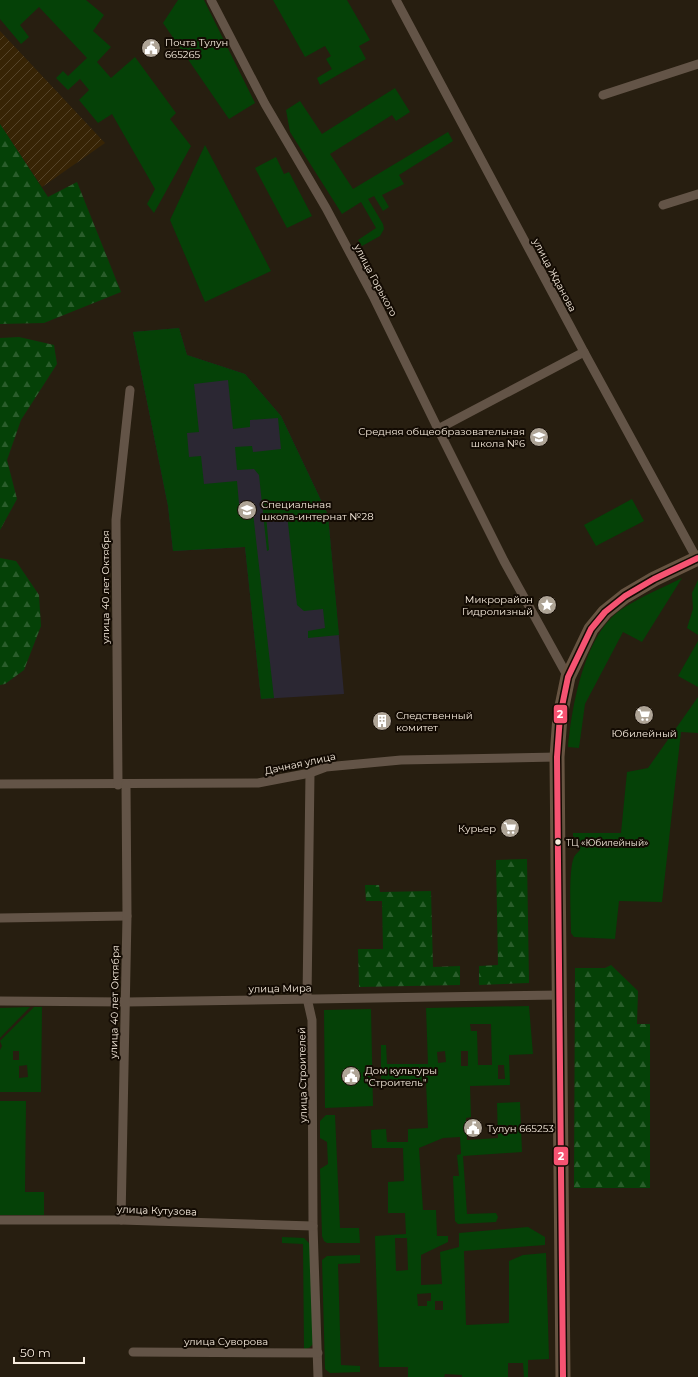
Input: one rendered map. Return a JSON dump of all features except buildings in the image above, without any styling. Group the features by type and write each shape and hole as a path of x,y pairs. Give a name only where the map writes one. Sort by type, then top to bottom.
{"highway":[{"path":"563,1377 557,757 560,716 568,677 591,629 605,612 638,588 697,558"}],"street":[{"name":"улица Горького","path":"211,0 265,104 326,208 374,298 504,561 568,677"},
{"name":"улица Жданова","path":"396,0 584,352 697,558"},
{"path":"603,95 698,64"},
{"path":"663,205 698,194"},
{"path":"438,429 584,352"},
{"name":"улица 40 лет Октября","path":"121,1220 127,916 122,784 116,520 130,390"},
{"name":"Дачная улица","path":"0,784 258,783 310,772 326,767 394,761 557,757"},
{"name":"улица Строителей","path":"310,772 306,998 312,1020 313,1226 318,1377"},
{"path":"0,918 127,916"},
{"name":"улица Мира","path":"0,1001 126,1002 560,995"},
{"name":"улица Кутузова","path":"0,1220 121,1220 313,1226"},
{"name":"улица Суворова","path":"133,1352 318,1353"}],"shaded area":[{"path":"0,31 105,143 42,187 0,124"},
{"name":"Специальная школа-интернат №28","path":"179,328 187,355 245,374 281,416 328,515 344,694 261,699 245,547 173,551 168,506 133,332"}],"green space":[{"path":"0,0 86,0 104,15 93,31 111,47 97,62 111,78 135,57 176,113 170,119 191,146 154,213 147,204 155,189 112,114 98,123 79,100 89,90 80,79 68,90 56,78 63,71 68,76 87,58 39,7 20,25 29,37 21,44 0,19"},
{"path":"178,0 204,0 255,103 229,119 163,23"},
{"path":"273,0 347,0 370,40 359,46 366,59 320,85 317,78 332,69 326,59 331,56 325,46 305,57"},
{"path":"395,88 410,112 396,121 392,115 330,154 353,189 448,132 453,141 399,175 404,184 382,195 389,207 383,211 374,196 368,199 383,224 384,229 380,236 362,246 358,240 376,228 361,202 342,214 290,132 286,110 300,101 322,134"},
{"path":"0,124 48,197 77,182 121,292 44,323 0,324"},
{"path":"205,145 271,271 205,302 170,220"},
{"path":"276,157 284,174 289,172 312,216 287,228 255,168"},
{"name":"Специальная школа-интернат №28","path":"179,328 187,355 245,374 281,416 328,515 339,635 308,638 308,631 325,628 323,609 304,611 297,605 287,514 266,515 269,550 267,551 259,475 254,469 237,470 235,447 252,446 253,452 281,449 278,418 250,420 250,427 233,429 228,380 194,384 199,432 187,433 189,457 201,456 204,484 237,481 239,504 252,504 274,698 261,699 245,547 173,551 168,506 133,332"},
{"path":"19,337 54,345 57,364 21,420 7,460 17,499 0,530 0,338"},
{"path":"632,499 644,521 596,546 584,525"},
{"path":"0,558 16,561 39,595 41,626 24,670 5,684 0,685"},
{"path":"682,578 642,642 623,632 585,704 579,748 568,747 573,712 582,672 598,635 609,620 622,609"},
{"path":"698,580 698,635 687,628 693,609 692,593"},
{"path":"698,641 698,687 678,676"},
{"path":"698,697 698,733 681,732 662,902 619,901 615,939 574,937 571,933 571,872 574,857 580,850 580,841 573,836 573,833 621,833 627,772 648,768"},
{"path":"527,859 529,983 479,985 479,966 498,965 496,860"},
{"path":"365,885 379,885 380,892 431,891 433,967 460,966 460,985 359,987 358,949 383,949 382,901 366,901"},
{"path":"611,965 638,991 637,1024 650,1024 650,1188 574,1188 575,968 605,968"},
{"path":"529,1006 533,1054 509,1055 510,1085 470,1086 471,1117 466,1118 467,1140 498,1138 497,1103 520,1102 522,1152 463,1156 467,1214 496,1213 498,1217 496,1222 458,1224 455,1221 453,1176 459,1176 457,1155 461,1154 460,1137 443,1138 419,1148 423,1210 436,1210 437,1236 448,1236 448,1242 421,1255 421,1285 442,1284 440,1252 459,1247 459,1233 528,1227 545,1237 545,1245 464,1251 466,1325 509,1323 509,1261 523,1255 546,1253 549,1359 528,1360 528,1377 524,1377 523,1363 508,1363 508,1377 462,1377 462,1375 445,1374 444,1377 408,1377 408,1367 379,1367 375,1236 406,1234 405,1213 388,1213 388,1182 404,1181 403,1148 372,1148 371,1130 386,1129 387,1142 408,1142 408,1129 428,1128 426,1082 381,1084 381,1045 386,1045 387,1064 428,1064 426,1008","holes":["470,1024 491,1024 492,1065 478,1065 477,1031 471,1031","445,1051 446,1062 438,1063 437,1052","461,1051 468,1051 468,1066 461,1066","498,1065 504,1065 505,1079 498,1079","395,1238 407,1238 408,1270 396,1271","431,1293 431,1301 427,1301 427,1306 418,1306 417,1294","435,1301 443,1301 443,1310 435,1310"]},
{"path":"30,1007 0,1038 0,1008"},
{"path":"34,1007 42,1007 41,1092 0,1092 0,1050 2,1046 0,1041","holes":["13,1051 19,1051 19,1060 13,1060","27,1065 28,1077 19,1078 19,1066"]},
{"path":"371,1009 373,1106 325,1108 324,1010"},
{"path":"0,1101 26,1101 25,1192 44,1192 44,1215 0,1215"},
{"path":"326,1115 335,1115 340,1228 359,1228 360,1243 327,1243 324,1241 322,1236 320,1169 328,1164 327,1142 320,1138 320,1121"},
{"path":"282,1237 304,1238 311,1245 313,1344 309,1348 304,1349 303,1244 282,1243"},
{"path":"360,1255 360,1263 338,1264 341,1365 360,1366 360,1372 330,1373 325,1369 322,1260 327,1256"}],"transit line":[{"name":"2","path":"563,1377 557,757 560,716 568,677 591,629 605,612 625,596 654,579 698,558"}],"place":[{"name":"Почта Тулун 665265","path":"151,48"},
{"name":"Средняя общеобразовательная школа №6","path":"539,437"},
{"name":"Специальная школа-интернат №28","path":"247,510"},
{"name":"Микрорайон Гидролизный","path":"547,605"},
{"name":"Юбилейный","path":"644,715"},
{"name":"Следственный комитет","path":"382,721"},
{"name":"Курьер","path":"510,828"},
{"name":"ТЦ «Юбилейный»","path":"558,842"},
{"name":"Дом культуры \"Строитель\"","path":"351,1076"},
{"name":"Тулун 665253","path":"473,1128"}]}
